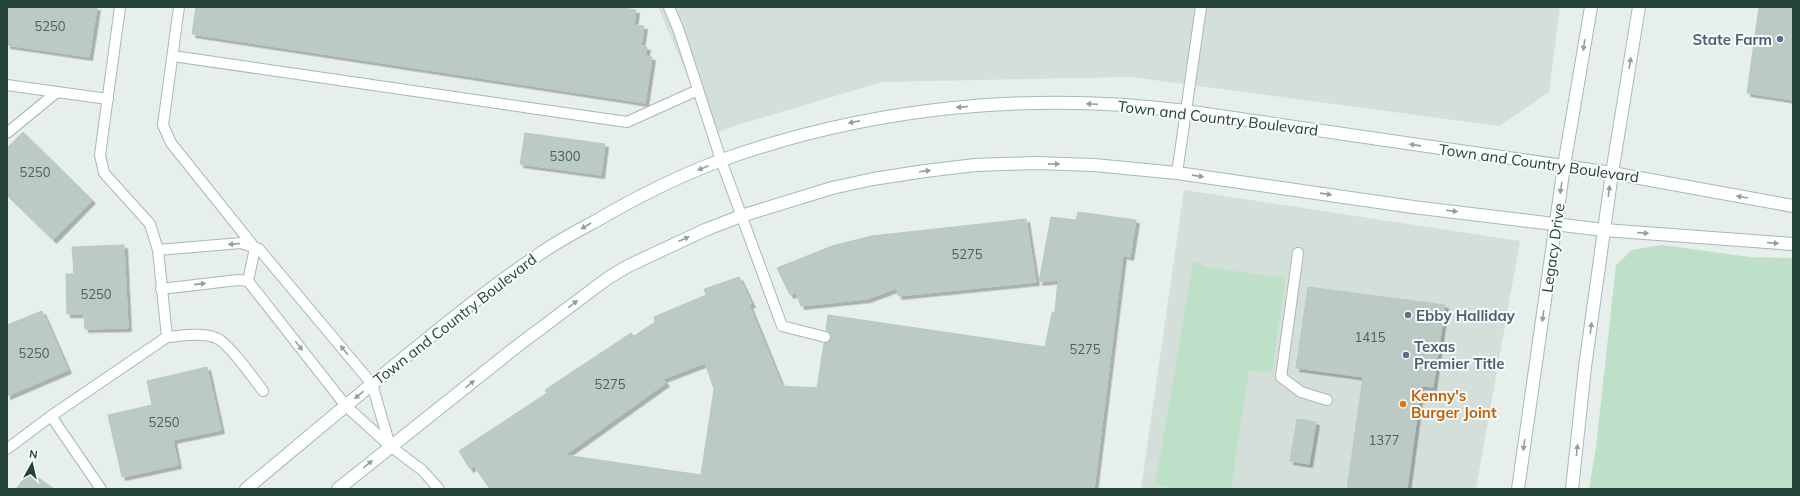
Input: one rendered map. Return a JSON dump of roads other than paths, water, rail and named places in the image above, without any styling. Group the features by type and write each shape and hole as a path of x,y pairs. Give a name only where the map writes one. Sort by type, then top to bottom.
{"main road":[{"name":"Legacy Drive","path":"1518,489 1564,166 1591,7"},
{"path":"1572,489 1585,367 1604,230 1639,7"},
{"name":"Town and Country Boulevard","path":"246,489 372,384 490,289 546,250 642,195 721,160 806,134 850,123 954,108 1015,104 1085,103 1125,105 1186,111 1612,173 1793,206"},
{"path":"338,489 516,347 608,278 650,254 741,216 832,188 886,177 975,166 1066,164 1177,173 1413,207 1604,230 1793,244"}],"lane":[{"path":"120,7 100,155 104,173 150,224 158,250 167,337"},
{"path":"179,7 163,125 171,143 255,248"},
{"path":"669,7 721,160 782,326 825,337"},
{"path":"1177,173 1201,7"},
{"path":"173,56 626,122 698,90"},
{"path":"7,85 108,100"},
{"path":"7,133 57,92"},
{"path":"158,250 241,243 259,249 277,268 372,384 390,446"},
{"path":"248,281 255,248"},
{"path":"1298,253 1281,377 1301,392 1327,400"},
{"path":"161,289 238,280 248,281 346,406 390,446 422,470 439,489"},
{"path":"7,448 51,416 167,337 204,336 216,338 225,344 263,391"},
{"path":"51,416 101,489"}],"place":[{"name":"State Farm","path":"1780,39"},
{"name":"Ebby Halliday","path":"1408,315"},
{"name":"Texas Premier Title","path":"1406,355"},
{"name":"Kenny's Burger Joint","path":"1403,404"}]}
